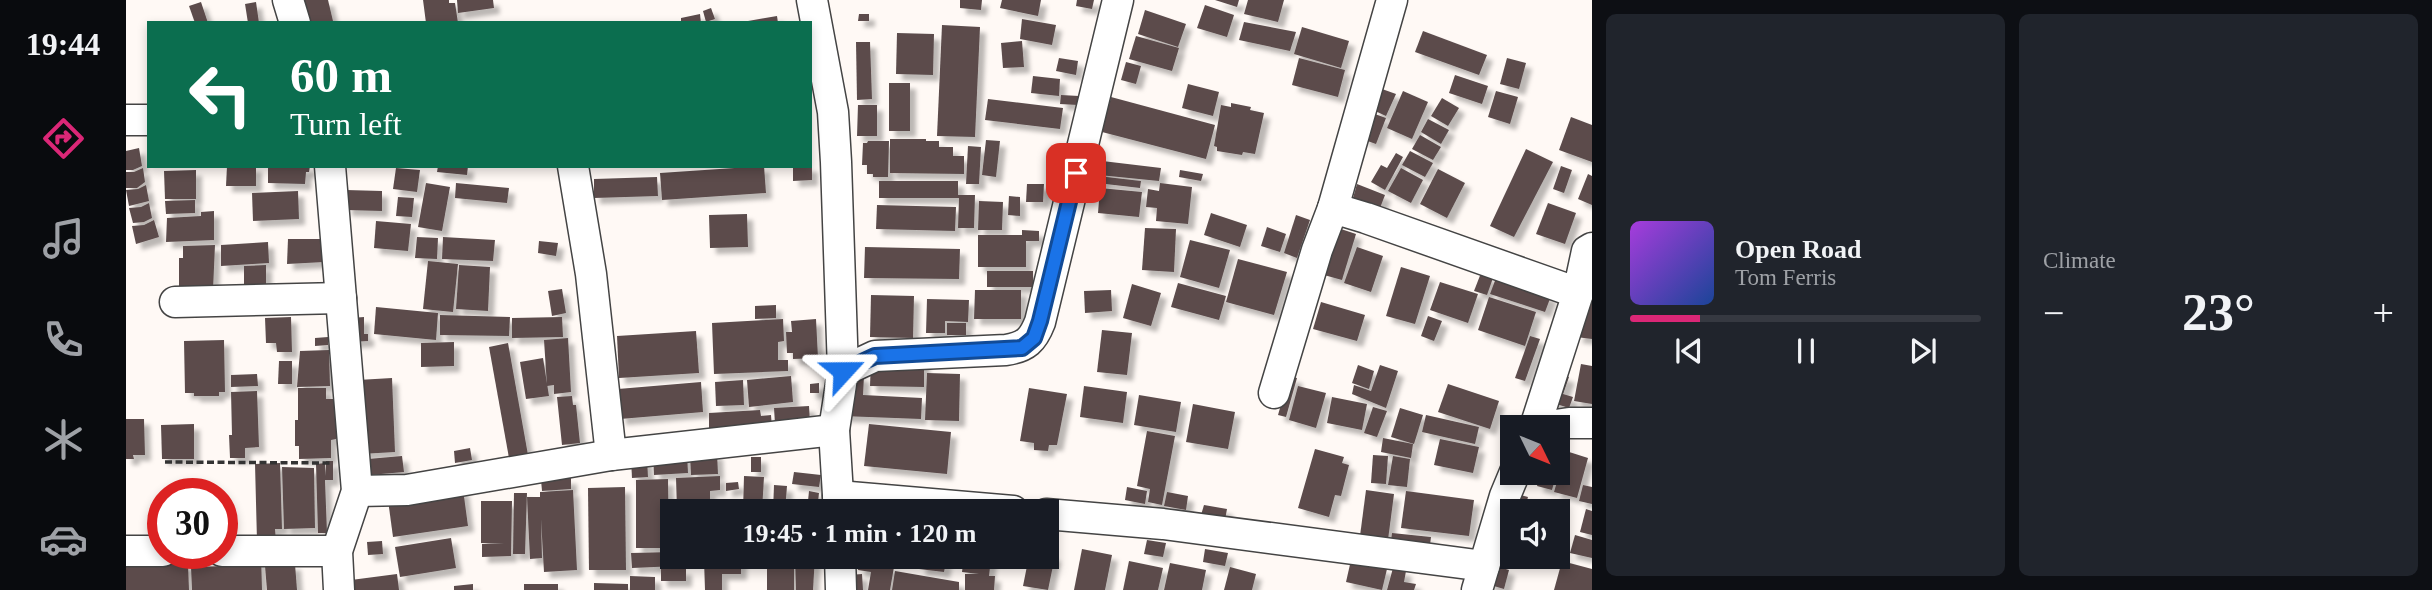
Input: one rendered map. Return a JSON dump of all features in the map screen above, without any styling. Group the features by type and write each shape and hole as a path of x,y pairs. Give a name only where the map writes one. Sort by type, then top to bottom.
{"street":[{"path":"288,0 294,21"},
{"path":"812,0 833,112 843,371 834,430 838,499"},
{"path":"843,371 875,356 1006,350 1022,348 1034,338 1044,308 1118,0"},
{"path":"1274,393 1317,250 1333,208 1392,0"},
{"path":"126,120 147,120"},
{"path":"330,168 355,477 337,551 339,590"},
{"path":"573,168 591,274 611,455"},
{"path":"1333,208 1578,293"},
{"path":"1539,415 1578,293 1587,251 1592,248"},
{"path":"175,302 341,298"},
{"path":"1570,423 1592,423"},
{"path":"355,477 407,490 611,455 834,430"},
{"path":"1059,515 1163,524 1481,578 1510,485"},
{"path":"126,551 147,551"},
{"path":"238,551 337,551"},
{"path":"840,569 841,590"}],"path":[{"path":"164,462 355,477"}],"building":[{"path":"299,0 328,0 333,21 304,21"},
{"path":"423,0 449,0 449,3 455,3 458,21 426,21"},
{"path":"457,0 493,0 494,8 458,13"},
{"path":"960,0 982,0 981,10 960,8"},
{"path":"1002,0 1041,0 1038,16 1000,8"},
{"path":"1077,0 1094,0 1092,9 1076,6"},
{"path":"1215,0 1239,0 1237,7"},
{"path":"1248,0 1284,0 1278,22 1244,14"},
{"path":"201,2 207,21 194,21 189,6"},
{"path":"256,2 259,21 248,21 245,4"},
{"path":"1205,5 1234,15 1227,37 1197,28"},
{"path":"711,8 715,19 706,21 703,11"},
{"path":"1145,10 1186,24 1178,47 1138,34"},
{"path":"700,14 701,21 681,21 681,18"},
{"path":"859,14 869,14 869,21 858,21"},
{"path":"777,16 778,21 748,21"},
{"path":"1022,19 1056,25 1052,45 1020,39"},
{"path":"1244,22 1296,32 1290,51 1239,40"},
{"path":"942,25 980,27 975,137 937,136"},
{"path":"1302,27 1349,41 1341,68 1294,54"},
{"path":"1423,31 1487,55 1479,75 1415,52"},
{"path":"897,33 934,34 933,75 896,74"},
{"path":"1136,36 1179,48 1172,71 1129,59"},
{"path":"1022,41 1024,67 1003,68 1001,43"},
{"path":"856,42 870,42 872,99 857,100"},
{"path":"1059,58 1078,61 1076,75 1056,71"},
{"path":"1299,58 1345,70 1338,97 1292,85"},
{"path":"1507,58 1526,63 1519,89 1500,84"},
{"path":"1126,62 1141,66 1136,84 1121,80"},
{"path":"1455,75 1488,86 1482,104 1449,93"},
{"path":"1033,76 1060,79 1059,96 1031,93"},
{"path":"889,83 910,83 910,131 889,131"},
{"path":"1188,84 1219,92 1213,116 1182,108"},
{"path":"1382,89 1396,94 1386,116 1373,110"},
{"path":"1403,91 1428,102 1412,139 1387,128"},
{"path":"1496,91 1518,97 1510,124 1488,117"},
{"path":"1061,95 1079,96 1078,105 1060,104"},
{"path":"1111,97 1215,125 1206,159 1102,132"},
{"path":"1442,98 1459,108 1448,126 1431,116"},
{"path":"988,99 1063,108 1060,129 985,120"},
{"path":"1231,103 1264,113 1255,154 1217,151 1214,146 1221,105 1231,107"},
{"path":"858,105 877,105 877,136 857,136"},
{"path":"1372,113 1386,118 1376,144 1362,139"},
{"path":"1571,117 1592,125 1592,162 1559,150"},
{"path":"1428,119 1449,130 1441,144 1421,132"},
{"path":"1420,135 1441,147 1433,160 1412,149"},
{"path":"890,139 926,139 939,141 939,147 953,147 953,156 964,156 964,174 890,173"},
{"path":"986,140 1000,141 996,177 982,175"},
{"path":"889,141 888,177 873,177 873,174 867,174 867,165 862,165 863,143"},
{"path":"968,146 981,147 979,184 966,184"},
{"path":"139,148 142,166 126,170 126,151"},
{"path":"1526,149 1553,162 1514,237 1490,226"},
{"path":"1410,151 1433,163 1425,177 1402,165"},
{"path":"1396,153 1403,157 1385,190 1371,182 1381,165 1387,168"},
{"path":"1094,160 1161,168 1159,181 1089,174"},
{"path":"1561,166 1572,170 1564,193 1553,189"},
{"path":"143,168 145,182 137,188 126,188 126,172"},
{"path":"227,168 256,168 256,186 226,186"},
{"path":"268,168 310,168 309,172 306,172 305,184 268,183"},
{"path":"396,168 420,170 417,192 393,189"},
{"path":"438,168 468,168 467,175 437,172"},
{"path":"764,168 766,193 662,200 660,173"},
{"path":"793,168 812,168 812,180 793,181"},
{"path":"1401,168 1423,180 1411,203 1388,191"},
{"path":"1438,169 1465,183 1447,218 1420,204"},
{"path":"196,170 196,199 165,199 164,171"},
{"path":"1180,170 1203,174 1201,181 1179,177"},
{"path":"1588,174 1592,176 1592,205 1578,199"},
{"path":"1098,176 1141,181 1140,188 1097,183"},
{"path":"657,177 658,196 594,198 594,179"},
{"path":"879,181 958,181 958,195 975,195 974,228 958,228 959,198 879,198"},
{"path":"426,183 450,187 442,231 418,227"},
{"path":"456,183 509,188 507,203 455,198"},
{"path":"1160,183 1192,187 1188,224 1156,221 1157,208 1146,207 1148,189 1159,191"},
{"path":"1027,184 1044,184 1043,202 1026,202"},
{"path":"1357,184 1385,195 1380,208 1353,198"},
{"path":"146,185 149,201 129,206 126,190"},
{"path":"1100,188 1142,192 1139,217 1098,213"},
{"path":"346,190 382,191 382,211 346,210"},
{"path":"298,191 299,219 253,221 252,193"},
{"path":"1009,196 1020,197 1020,216 1008,215"},
{"path":"398,197 414,198 412,217 396,216"},
{"path":"195,200 195,213 166,214 165,201"},
{"path":"979,201 1003,202 1002,230 978,230"},
{"path":"149,203 152,218 133,223 129,208"},
{"path":"1548,203 1576,213 1565,244 1536,234"},
{"path":"877,205 956,207 955,231 876,229"},
{"path":"214,211 214,240 166,242 167,218 201,216 201,212"},
{"path":"1211,213 1247,225 1240,247 1204,235"},
{"path":"747,214 748,247 710,248 709,215"},
{"path":"1296,215 1310,220 1297,258 1284,253"},
{"path":"154,220 159,237 136,244 132,226 144,225"},
{"path":"376,221 411,224 408,251 374,248"},
{"path":"1267,227 1286,234 1280,252 1261,246"},
{"path":"1145,228 1176,229 1174,272 1142,270"},
{"path":"1338,228 1356,234 1342,280 1324,275"},
{"path":"1022,230 1039,231 1039,241 1026,241 1026,267 978,267 978,235 1022,235"},
{"path":"417,237 438,238 437,259 415,258"},
{"path":"443,237 495,240 493,261 442,259"},
{"path":"288,239 324,239 324,262 287,264"},
{"path":"1190,240 1230,250 1219,288 1180,277"},
{"path":"539,241 558,243 556,256 538,253"},
{"path":"268,242 269,263 221,266 221,245"},
{"path":"215,245 213,290 179,292 179,258 183,258 183,246"},
{"path":"865,247 960,249 959,279 864,278"},
{"path":"1357,247 1383,256 1371,292 1344,283"},
{"path":"1238,259 1287,272 1274,315 1226,302"},
{"path":"428,261 458,264 453,312 423,309"},
{"path":"266,265 266,286 244,287 244,266"},
{"path":"459,265 490,267 488,311 456,309"},
{"path":"1401,267 1430,276 1415,324 1386,316"},
{"path":"987,271 1033,271 1033,287 987,287"},
{"path":"1481,273 1493,278 1487,295 1474,291"},
{"path":"1496,278 1551,296 1545,312 1490,294"},
{"path":"1440,282 1478,294 1468,323 1430,310"},
{"path":"1178,283 1226,296 1219,320 1171,307"},
{"path":"1132,284 1161,293 1151,326 1123,318"},
{"path":"562,289 566,313 552,316 548,291"},
{"path":"975,290 1021,290 1021,319 974,319"},
{"path":"1111,290 1112,311 1085,313 1084,291"},
{"path":"1592,293 1592,339 1576,337"},
{"path":"871,295 914,296 913,338 870,337"},
{"path":"1489,297 1536,312 1525,346 1478,330"},
{"path":"927,299 969,300 968,322 945,321 945,333 926,333"},
{"path":"1321,302 1365,315 1357,341 1313,329"},
{"path":"776,305 776,318 755,319 755,306"},
{"path":"376,307 438,313 436,340 374,334"},
{"path":"440,315 510,317 509,336 440,335"},
{"path":"1428,316 1442,321 1434,341 1421,336"},
{"path":"291,317 292,352 277,352 276,343 266,343 265,318"},
{"path":"364,317 364,334 368,334 368,341 351,342 351,318"},
{"path":"562,317 563,337 512,338 512,318"},
{"path":"783,319 784,341 778,342 778,360 788,360 788,371 714,374 712,323"},
{"path":"816,319 818,358 793,359 793,353 787,353 786,332 792,332 791,321"},
{"path":"947,323 966,323 966,335 947,335"},
{"path":"1102,330 1132,333 1127,375 1097,372"},
{"path":"696,331 699,373 619,378 617,336"},
{"path":"1530,336 1540,339 1525,381 1515,378"},
{"path":"328,337 328,345 315,346 315,338"},
{"path":"568,338 571,392 554,394 554,385 547,386 544,340"},
{"path":"224,340 225,392 219,392 219,396 194,396 194,393 185,393 184,341"},
{"path":"454,342 454,366 421,367 421,343"},
{"path":"508,343 528,455 509,458 489,347"},
{"path":"329,350 330,386 297,387 300,351"},
{"path":"543,358 549,396 526,399 520,362"},
{"path":"871,360 924,361 924,387 870,386"},
{"path":"279,361 292,361 292,384 278,384"},
{"path":"1581,364 1592,366 1592,404 1574,401"},
{"path":"1358,365 1374,371 1369,389 1352,383"},
{"path":"1380,365 1398,371 1386,408 1352,394 1354,385 1371,391"},
{"path":"927,373 960,374 959,421 925,420"},
{"path":"1556,373 1569,377 1563,394 1573,397 1569,408 1547,401"},
{"path":"257,374 258,386 231,387 231,375"},
{"path":"844,375 864,376 863,395 922,398 921,419 842,416"},
{"path":"791,376 793,402 749,407 747,380"},
{"path":"1289,376 1297,378 1286,417 1278,415"},
{"path":"392,378 395,452 361,454 358,380"},
{"path":"743,380 744,405 716,406 715,382"},
{"path":"701,382 703,412 620,419 618,389"},
{"path":"819,383 819,393 810,393 810,384"},
{"path":"1448,384 1499,401 1490,429 1438,412"},
{"path":"1084,386 1127,392 1123,423 1080,417"},
{"path":"1298,386 1326,393 1316,428 1289,420"},
{"path":"298,388 326,388 326,399 336,399 336,439 331,440 331,458 299,459 299,446 295,446"},
{"path":"1029,388 1067,394 1057,445 1049,445 1048,451 1034,450 1034,443 1020,441"},
{"path":"257,391 259,447 245,448 245,458 230,458 231,392"},
{"path":"1139,395 1181,402 1176,432 1134,425"},
{"path":"572,396 573,405 576,405 580,443 562,445 557,397"},
{"path":"1332,397 1367,404 1362,430 1327,423"},
{"path":"1193,404 1235,412 1228,449 1186,442"},
{"path":"809,406 810,423 775,424 774,408"},
{"path":"1373,407 1387,411 1377,437 1364,433"},
{"path":"1400,408 1423,415 1414,444 1391,437"},
{"path":"760,410 761,416 771,415 772,428 709,431 709,413"},
{"path":"1426,415 1479,427 1475,444 1422,432"},
{"path":"126,419 144,419 145,455 133,455 134,459 126,459"},
{"path":"194,424 194,459 162,459 161,425"},
{"path":"869,424 951,432 947,474 864,466"},
{"path":"1147,431 1175,436 1162,505 1148,502 1150,489 1137,486"},
{"path":"1383,438 1413,444 1411,458 1381,452"},
{"path":"1440,439 1479,447 1473,473 1434,465"},
{"path":"470,448 472,460 455,463 454,451"},
{"path":"1315,449 1344,457 1342,463 1349,465 1341,496 1335,495 1329,517 1298,508"},
{"path":"1570,452 1588,458 1577,498 1554,492 1556,485 1570,485"},
{"path":"687,453 688,473 654,475 653,454"},
{"path":"717,453 718,474 691,475 690,455"},
{"path":"1373,455 1388,456 1386,484 1371,483"},
{"path":"402,456 404,472 370,475 368,459"},
{"path":"1393,456 1410,459 1407,487 1388,485"},
{"path":"751,457 761,457 761,472 751,472"},
{"path":"631,459 647,459 648,477 632,478"},
{"path":"326,461 333,461 333,480 325,480 327,533 318,533 316,464 325,463 326,476"},
{"path":"280,463 282,529 275,529 276,541 257,541 255,464"},
{"path":"282,467 314,468 315,528 284,529"},
{"path":"794,472 821,475 819,487 792,484"},
{"path":"720,476 720,490 710,491 710,499 677,499 676,478"},
{"path":"744,476 764,477 763,499 743,499"},
{"path":"571,478 571,489 542,491 541,480"},
{"path":"668,479 668,499 660,499 660,548 636,548 636,480"},
{"path":"738,482 739,489 726,491 726,483"},
{"path":"774,485 787,486 786,499 773,499"},
{"path":"1537,485 1553,485 1552,490"},
{"path":"1583,485 1592,487 1592,504 1579,501"},
{"path":"625,487 626,570 589,570 588,488"},
{"path":"1127,487 1147,491 1145,504 1125,500"},
{"path":"463,489 468,526 393,537 388,500"},
{"path":"573,490 577,570 544,572 541,519 542,558 530,559 527,497 540,497 540,492"},
{"path":"1366,490 1394,494 1388,540 1360,536"},
{"path":"809,491 819,493 818,499 808,499"},
{"path":"1406,491 1474,500 1469,536 1401,528"},
{"path":"1167,492 1188,496 1186,510 1164,506"},
{"path":"514,493 527,493 525,554 513,554"},
{"path":"1513,493 1528,497 1527,499 1513,499"},
{"path":"481,501 512,501 511,556 482,557 482,544 504,544 481,543"},
{"path":"1204,505 1227,509 1225,520 1201,515"},
{"path":"1586,509 1592,511 1592,535 1580,532"},
{"path":"1392,533 1431,537 1429,553 1390,548"},
{"path":"1575,535 1592,540 1592,558 1570,553"},
{"path":"451,538 456,568 400,577 395,547"},
{"path":"1147,540 1166,543 1163,557 1144,554"},
{"path":"382,541 383,554 368,555 367,542"},
{"path":"1082,549 1112,555 1105,590 1074,590"},
{"path":"1205,549 1228,553 1225,566 1203,562"},
{"path":"660,552 660,567 632,568 631,553"},
{"path":"261,554 262,590 192,590 191,569 238,569 238,562"},
{"path":"1351,560 1387,569 1382,590 1346,582"},
{"path":"1129,561 1163,568 1158,590 1123,590"},
{"path":"1170,563 1206,570 1202,590 1164,590"},
{"path":"1570,563 1592,569 1592,590 1554,590 1560,569 1570,569"},
{"path":"295,564 297,590 267,590 265,566"},
{"path":"126,565 147,565 147,569 188,569 189,590 126,590"},
{"path":"1493,565 1509,570 1504,589 1487,584"},
{"path":"1230,567 1256,574 1252,590 1224,590"},
{"path":"1393,568 1406,571 1404,582 1416,584 1414,590 1387,590"},
{"path":"661,569 686,569 686,581 661,581"},
{"path":"704,569 741,569 741,574 722,574 722,590 705,590"},
{"path":"767,569 794,569 794,590 767,590"},
{"path":"795,569 814,569 813,590 796,590"},
{"path":"894,569 890,590 868,590 871,572 858,570"},
{"path":"919,569 945,569 944,572"},
{"path":"962,569 990,569 989,576 995,576 994,590 965,590 965,574 979,574 962,572"},
{"path":"1026,569 1052,569 1048,590 1023,586"},
{"path":"895,571 959,582 959,590 892,590"},
{"path":"397,574 399,590 352,590 351,580"},
{"path":"862,574 863,590 850,590 849,575"},
{"path":"630,576 655,577 655,590 630,590"},
{"path":"594,583 628,584 628,590 594,590"},
{"path":"473,584 473,590 454,590 454,586"},
{"path":"524,584 558,584 558,590 524,590"}],"route":[{"path":"843,371 875,356 1006,350 1022,348 1034,338 1076,173"}]}
